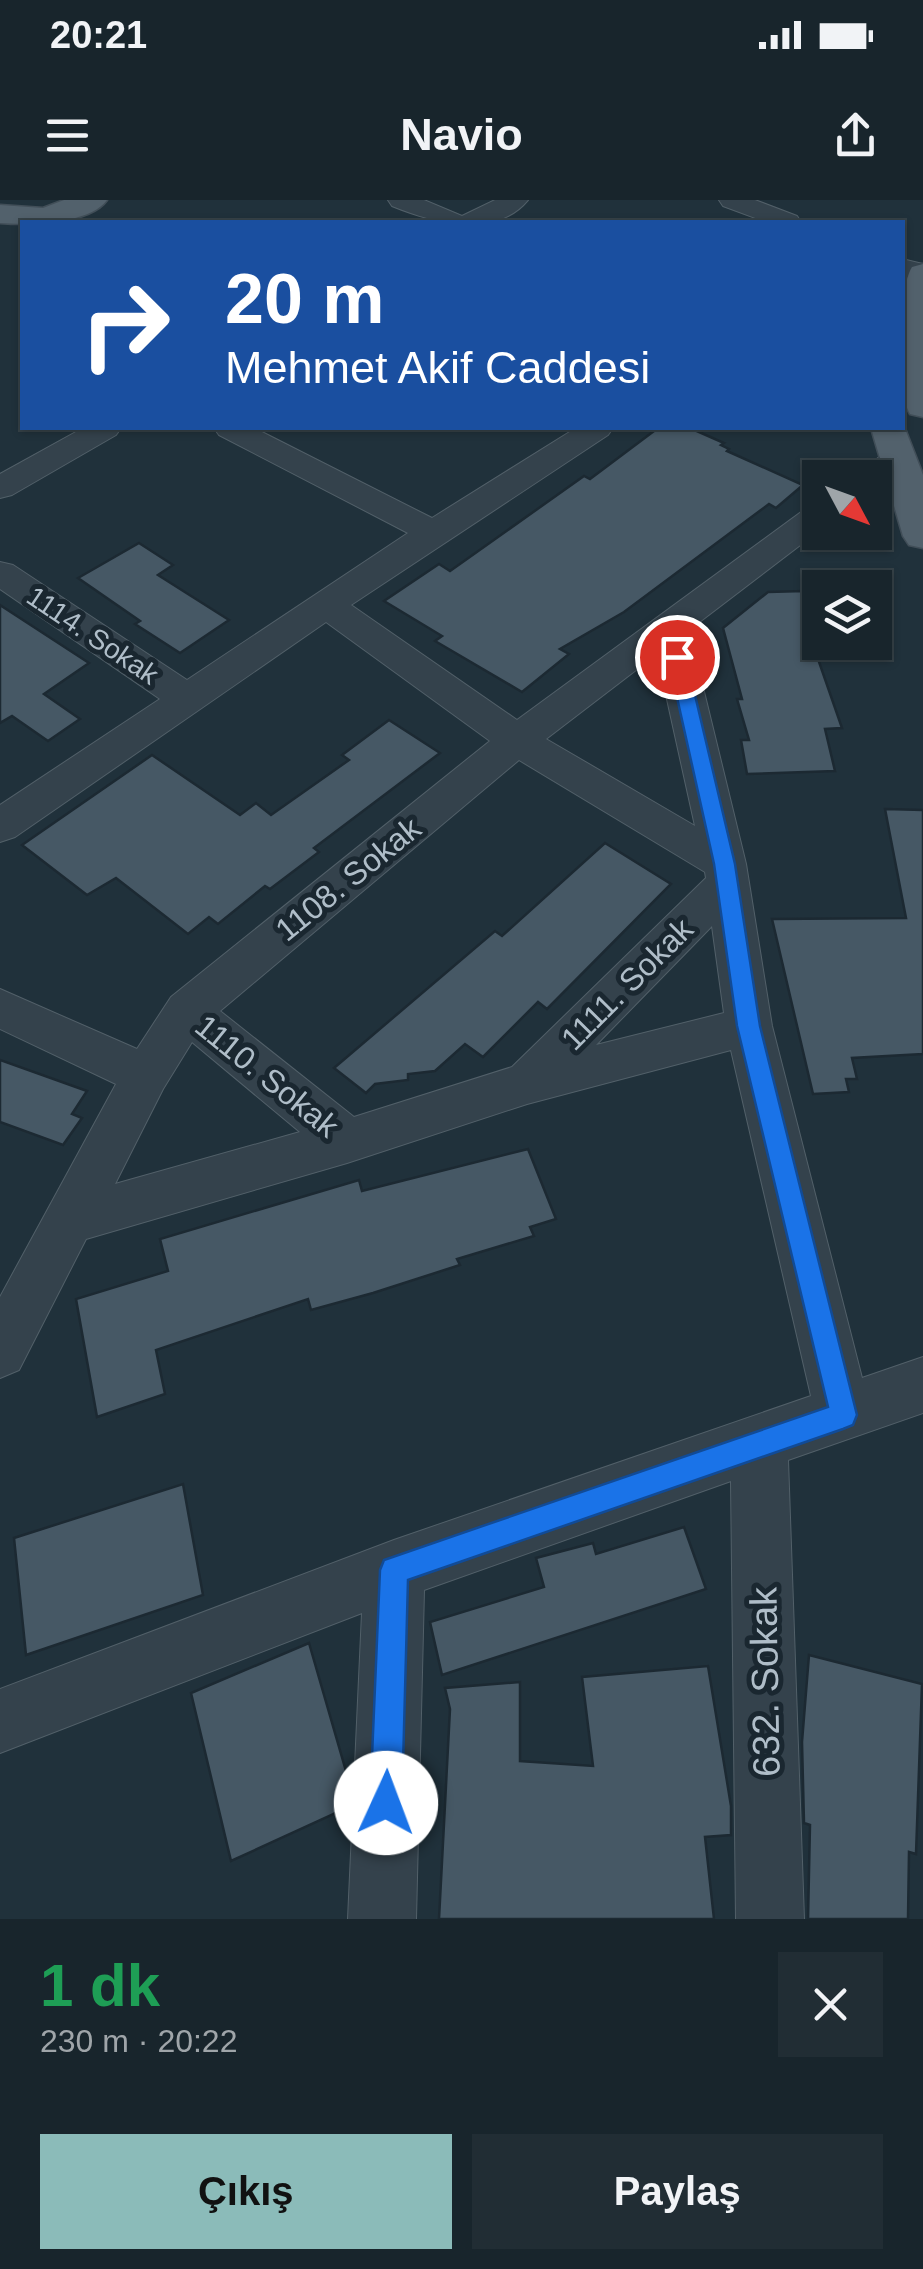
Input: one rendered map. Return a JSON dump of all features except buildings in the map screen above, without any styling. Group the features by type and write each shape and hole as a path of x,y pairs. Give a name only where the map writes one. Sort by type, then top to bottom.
{"main road":[{"path":"0,214 46,217 92,200"},
{"path":"80,220 125,200"},
{"path":"912,293 923,406"},
{"path":"885,455 923,536"}],"street":[{"path":"401,200 449,220"},
{"path":"476,220 515,200"},
{"path":"732,200 783,220"},
{"path":"0,488 102,430"},
{"path":"234,430 433,532"},
{"path":"0,826 325,604 594,430"},
{"name":"1108. Sokak","path":"0,1351 146,1074 187,1012 517,740 802,527"},
{"name":"1114. Sokak","path":"0,573 186,698"},
{"path":"325,604 517,740 725,874"},
{"path":"669,623 725,874 748,1026 843,1415"},
{"name":"1111. Sokak","path":"528,1083 725,874"},
{"path":"0,1008 146,1074"},
{"name":"1110. Sokak","path":"187,1012 347,1141"},
{"path":"66,1221 347,1141 528,1083 748,1026"},
{"path":"0,1721 394,1570 923,1385"},
{"name":"632. Sokak","path":"759,1445 770,1919"},
{"path":"382,1919 394,1570"}],"route":[{"path":"386,1803 394,1570 843,1415 748,1026 724,864 677,657"}]}
